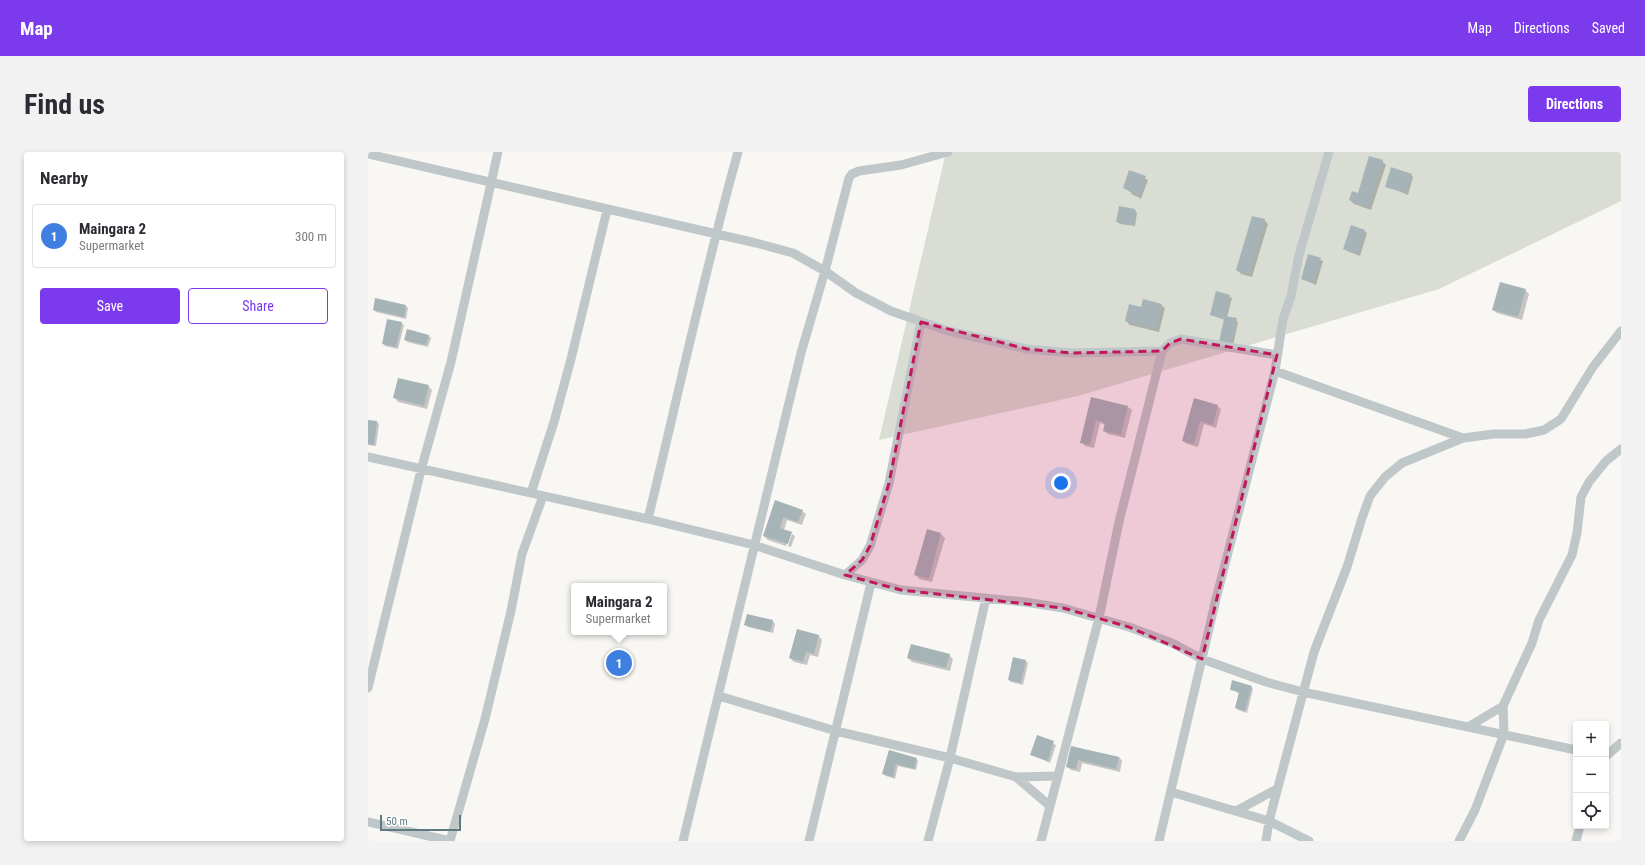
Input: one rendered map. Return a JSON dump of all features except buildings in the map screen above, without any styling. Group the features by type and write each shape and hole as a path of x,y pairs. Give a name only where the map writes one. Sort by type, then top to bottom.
{"street":[{"path":"368,688 420,470 451,362 498,152"},
{"path":"648,519 715,235 738,152"},
{"path":"683,841 801,353 825,271 849,178 852,174 859,171 922,160 948,152"},
{"path":"1159,841 1202,659 1275,371 1283,318 1291,296 1299,255 1329,152"},
{"path":"368,154 794,253 825,271 856,293 891,311 948,331 1027,349 1072,353 1162,352"},
{"path":"531,494 554,422 607,210"},
{"path":"845,575 862,560 870,546 889,483 921,322"},
{"path":"1266,841 1269,821 1277,789 1314,652 1347,567 1370,496 1385,477 1402,463 1463,438 1494,434 1525,434 1544,430 1561,419 1593,367 1621,331"},
{"path":"1040,841 1099,618 1119,522 1162,352 1170,343 1181,339 1277,355"},
{"path":"1275,371 1463,438"},
{"path":"1459,841 1475,810 1504,734 1503,706 1527,655 1539,620 1572,555 1577,533 1581,498 1589,482 1606,461 1621,448"},
{"path":"368,457 420,470 648,519 754,544 871,583 907,591 1025,602 1063,608 1099,618 1172,643 1202,659 1266,682 1303,692 1573,749"},
{"path":"368,822 450,841 485,720 511,611 522,554 543,496"},
{"path":"809,841 871,583"},
{"path":"928,841 950,758 986,598"},
{"path":"719,696 836,731 950,758 1016,777 1058,776"},
{"path":"1468,727 1503,706"},
{"path":"1609,753 1621,743"},
{"path":"1016,777 1050,806"},
{"path":"1236,811 1277,789"},
{"path":"1170,792 1269,821 1309,841"},
{"path":"1576,841 1579,829"}],"highlighted area":[{"path":"921,322 1027,349 1072,353 1162,351 1170,343 1181,339 1277,355 1202,659 1129,627 1063,608 901,590 845,575 862,560 870,546 889,483"}],"shaded area":[{"path":"946,152 1621,152 1621,201 1439,289 1078,396 879,440"}],"place":[{"name":"Maingara 2","path":"619,663"}]}
